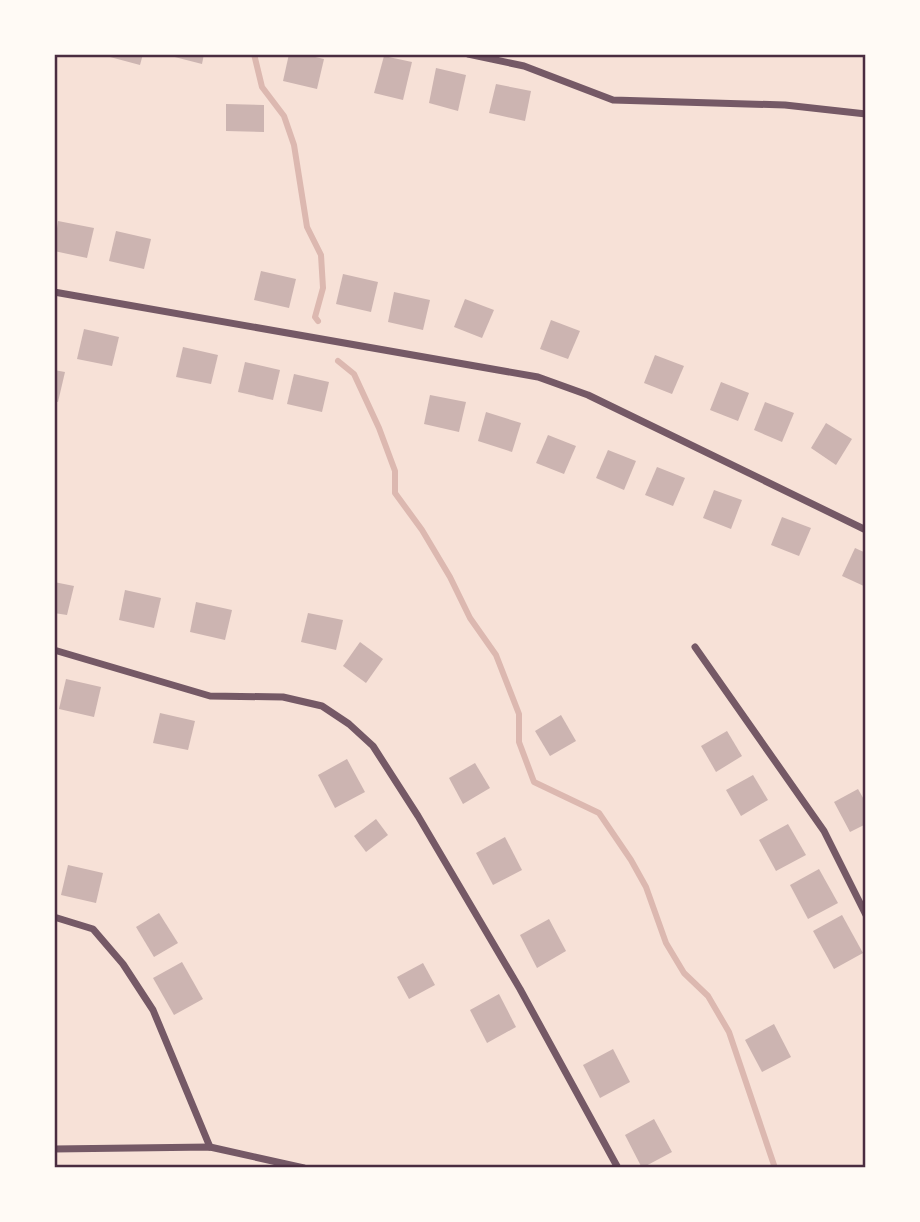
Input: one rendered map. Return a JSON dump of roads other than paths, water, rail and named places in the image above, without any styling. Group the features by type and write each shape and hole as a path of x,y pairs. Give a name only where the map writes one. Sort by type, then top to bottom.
{"street":[{"path":"468,54 524,66 613,100 785,105 866,114"},
{"path":"54,292 538,377 588,395 866,530"},
{"path":"695,647 824,831 866,915"},
{"path":"54,650 210,696 282,697 322,706 349,724 373,746 418,816 520,989 618,1168"},
{"path":"54,917 93,929 123,964 153,1010 210,1147"},
{"path":"54,1149 210,1147 304,1168"}],"waterway":[{"path":"254,54 262,87 284,116 294,145 307,227 321,255 323,288 315,317 318,321"},
{"path":"338,361 354,374 379,428 395,471 395,493 422,530 470,618 496,655 519,714 519,742 534,782 599,813 631,860 646,887 666,943 684,973 708,996 729,1032 775,1168"}]}
